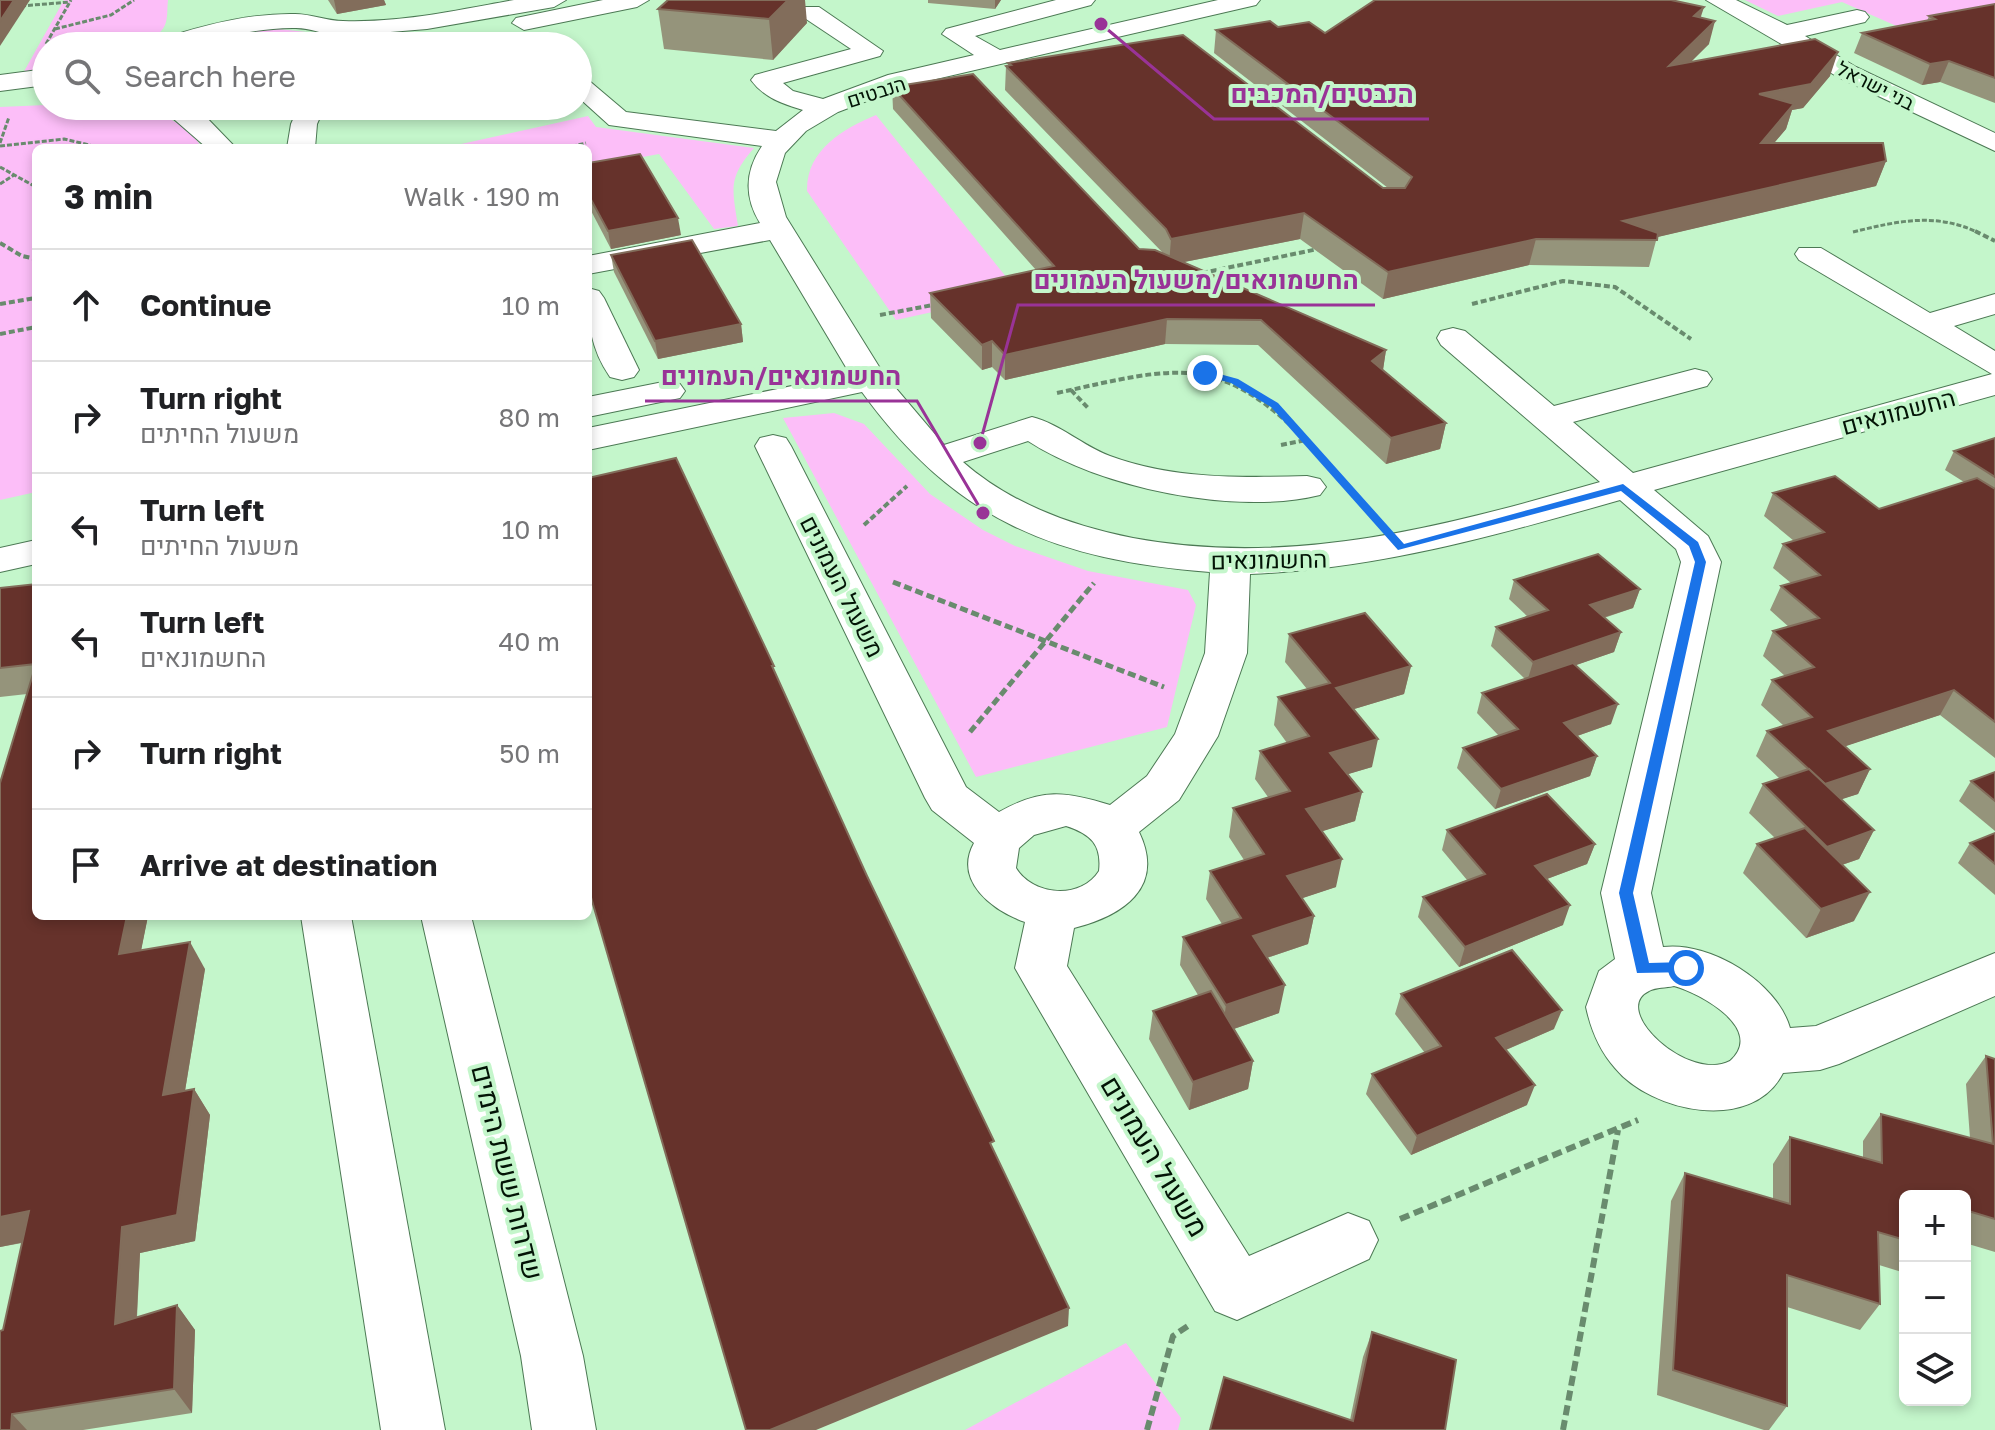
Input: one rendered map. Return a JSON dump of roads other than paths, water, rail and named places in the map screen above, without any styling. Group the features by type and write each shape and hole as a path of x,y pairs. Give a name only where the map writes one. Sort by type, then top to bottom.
{"street":[{"path":"280,0 326,27 345,32"},
{"path":"221,32 250,25 326,27 427,22 554,0"},
{"path":"494,32 637,0"},
{"path":"998,59 954,34 1083,0"},
{"name":"הנבטים","path":"862,366 778,229 762,197 760,180 765,163 782,140 827,109 873,90 1155,22 1188,6 1248,0"},
{"name":"בני ישראל","path":"1709,3 1793,39 1847,72 1995,143"},
{"path":"811,12 871,51 764,80 784,96 827,109"},
{"path":"178,32 190,14"},
{"path":"1793,39 1857,17"},
{"path":"1155,22 1180,41"},
{"path":"965,67 987,90"},
{"path":"0,83 32,79"},
{"path":"592,96 618,119 782,140"},
{"path":"0,102 32,101"},
{"path":"190,120 206,130 218,144"},
{"path":"302,144 306,120"},
{"path":"592,264 778,229"},
{"path":"1810,254 1995,365"},
{"path":"1926,324 1995,304"},
{"path":"592,306 622,370"},
{"path":"1453,338 1623,487 1694,544 1701,562 1626,893 1643,969"},
{"path":"592,406 862,366"},
{"path":"592,438 862,366"},
{"name":"החשמונאים","path":"862,366 909,432 955,475 1011,510 1073,536 1123,549 1230,562 1341,558 1402,548 1995,384"},
{"path":"1545,419 1695,379"},
{"path":"937,459 1032,428 1076,456 1131,476 1194,487 1307,487"},
{"name":"משעול העמונים","path":"773,446 948,798 999,837"},
{"path":"0,531 32,524"},
{"path":"0,560 32,553"},
{"path":"1112,829 1163,788 1196,736 1226,653 1230,628 1230,562"},
{"path":"1046,810 1076,811 1112,829 1127,857 1122,880 1110,894 1093,904 1052,909 1021,901 999,882 991,860 999,837 1019,819 1046,810"},
{"name":"משעול העמונים","path":"1052,909 1041,968 1237,1291 1348,1240"},
{"path":"327,920 413,1430"},
{"name":"שדרות ששת הימים","path":"447,920 552,1356 564,1430"},
{"path":"1674,966 1721,982 1756,1014 1764,1033 1766,1052 1758,1069 1744,1081 1713,1088 1687,1085 1662,1077 1640,1062 1618,1036 1611,1017 1614,991 1626,977 1643,969 1674,966"},
{"path":"1766,1052 1820,1048 1995,974"}],"place":[{"name":"הנבטים/המכבים","path":"1101,24"},
{"name":"החשמונאים/משעול העמונים","path":"980,443"},
{"name":"החשמונאים/העמונים","path":"983,513"}]}
